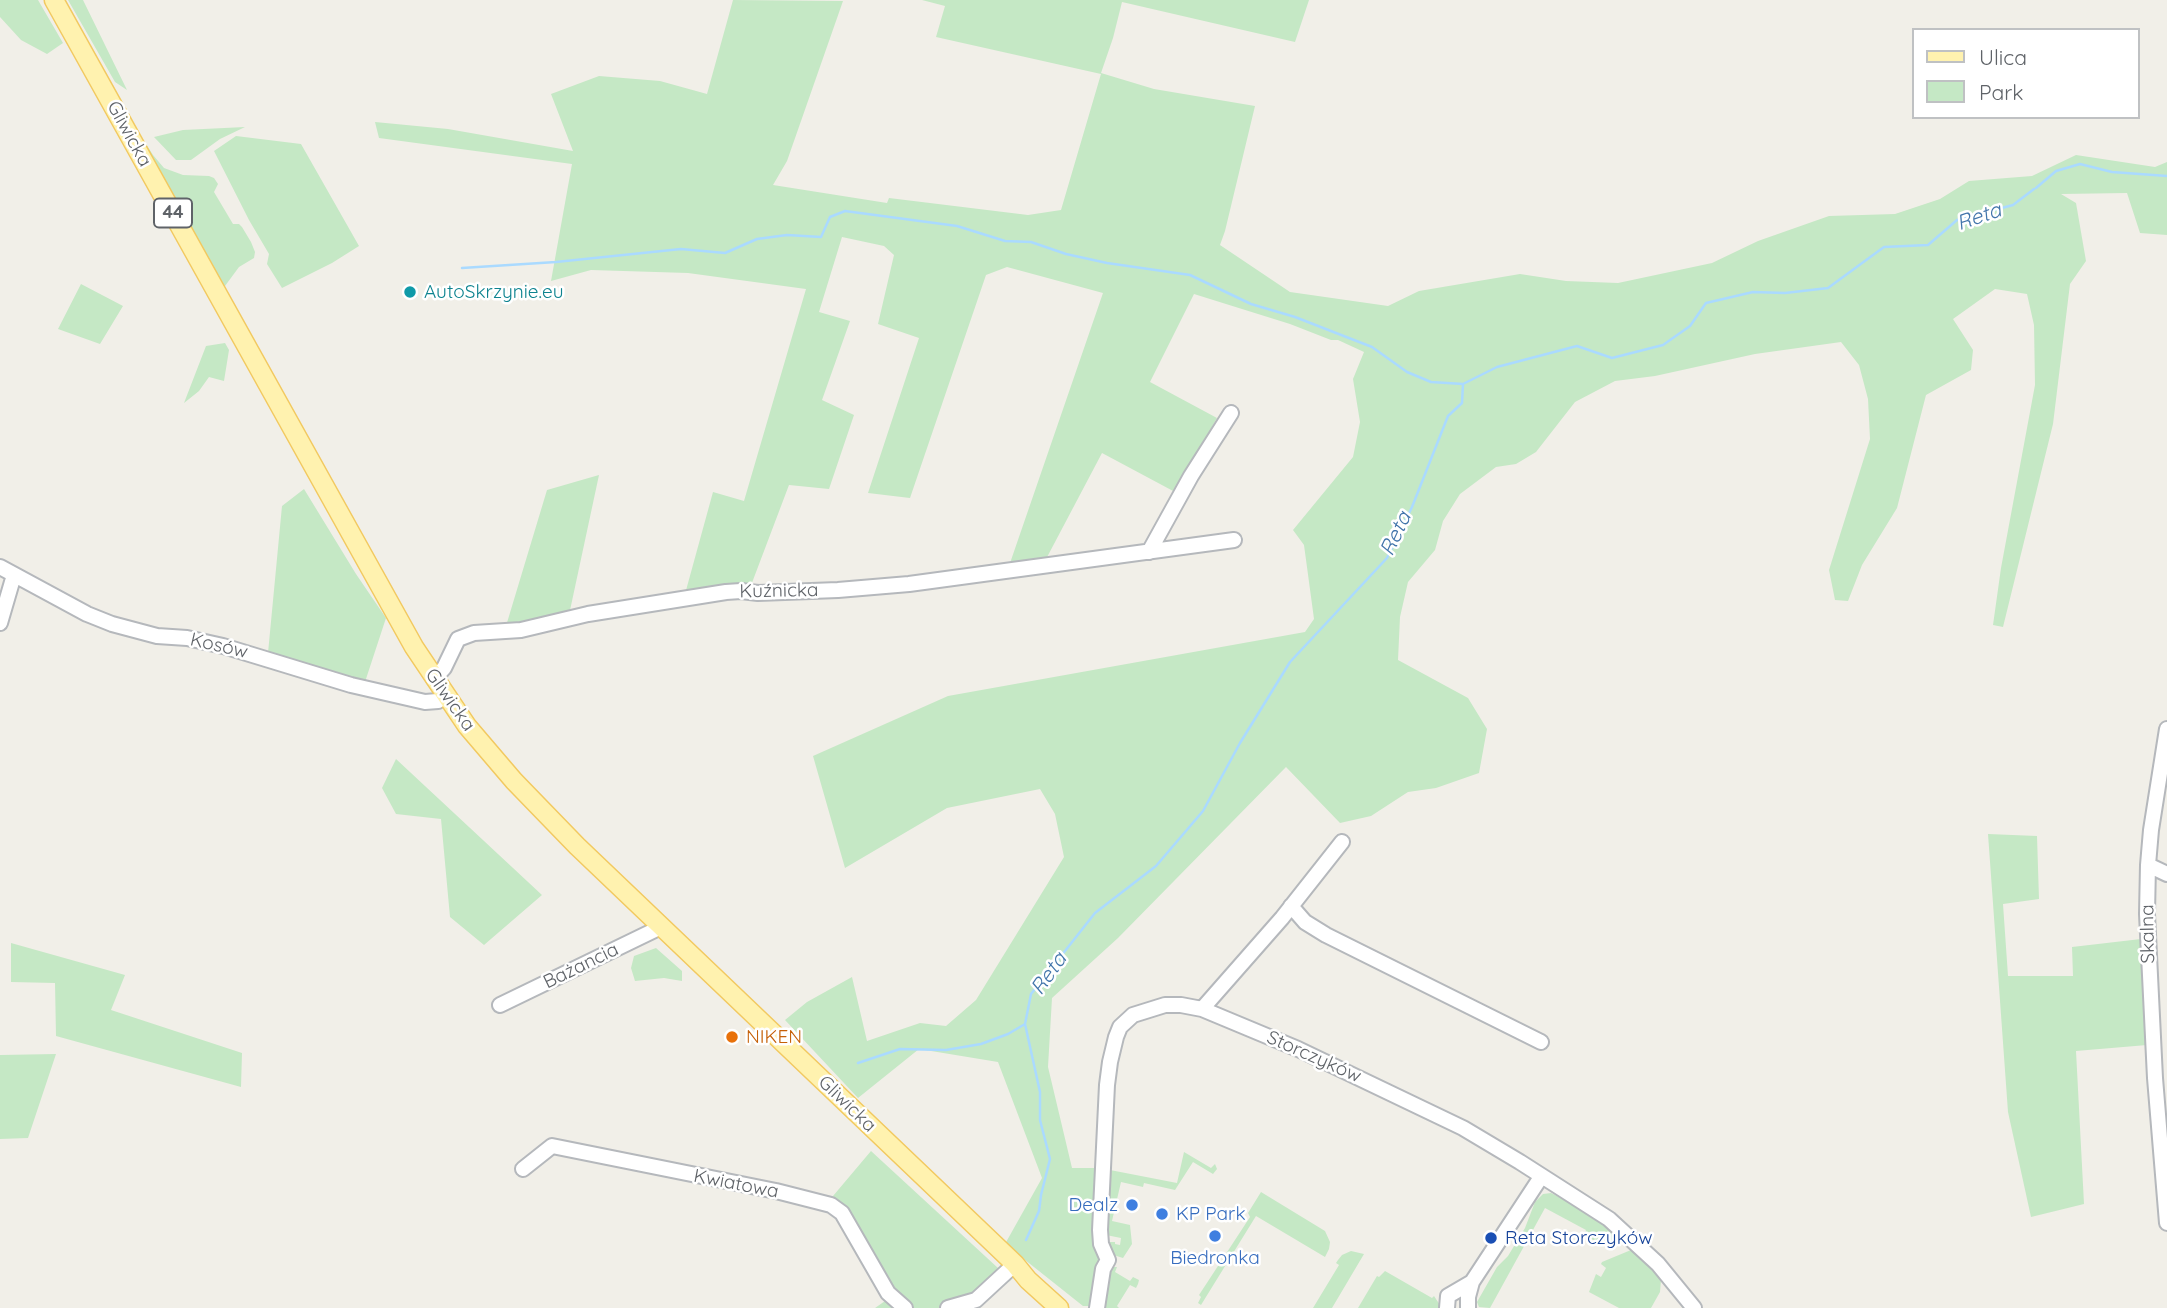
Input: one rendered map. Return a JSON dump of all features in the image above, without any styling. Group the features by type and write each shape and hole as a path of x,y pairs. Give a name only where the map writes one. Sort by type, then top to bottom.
{"main road":[{"name":"Gliwicka","path":"54,0 348,530 434,679 484,748 527,796 661,927 1059,1308"},
{"name":"Gliwicka","path":"1017,1266 1037,1276 1076,1308"}],"street":[{"path":"1149,552 1191,476 1231,412"},
{"name":"Kuźnicka","path":"434,679 444,668 458,639 474,633 521,630 588,614 726,592 838,590 897,585 1234,540"},
{"name":"Kosów","path":"0,567 87,614 123,627 157,636 187,638 223,646 351,685 412,700 431,703 445,696"},
{"path":"0,623 14,575"},
{"name":"Skalna","path":"2167,729 2148,866 2149,969 2167,1223"},
{"path":"1097,1308 1103,1269 1108,1259 1101,1244 1100,1230 1107,1086 1110,1062 1120,1027 1133,1015 1165,1005 1181,1004 1202,1009 1342,842"},
{"path":"2148,866 2167,874"},
{"path":"1291,906 1305,922 1326,935 1541,1042"},
{"name":"Bażancia","path":"500,1005 661,927"},
{"name":"Storczyków","path":"1202,1009 1298,1049 1408,1100 1463,1128 1520,1162 1586,1203 1634,1241 1658,1264 1694,1308"},
{"name":"Kwiatowa","path":"523,1170 552,1146 776,1191 831,1205 842,1213 888,1293 905,1308"},
{"path":"1447,1308 1448,1297 1453,1292 1465,1299 1472,1282 1541,1177"},
{"path":"948,1308 976,1300 1017,1266"}],"green space":[{"path":"0,0 38,0 63,43 47,54 21,40 0,17"},
{"path":"68,0 83,0 127,90 115,82"},
{"path":"733,0 843,1 787,161 773,185 887,203 889,198 1028,215 1061,210 1101,74 936,37 945,6 922,0 1309,0 1295,42 1122,2 1101,73 1154,89 1255,106 1220,245 1290,292 1388,306 1419,291 1520,274 1566,281 1618,283 1712,263 1758,241 1829,216 1895,214 1940,199 1969,181 2032,176 2076,155 2155,167 2167,162 2167,235 2140,233 2127,193 2061,194 2076,203 2086,261 2070,284 2053,424 2003,627 1993,625 2035,385 2034,325 2027,294 1995,289 1953,319 1973,350 1971,370 1926,395 1897,508 1862,565 1848,601 1835,600 1829,570 1870,439 1868,399 1859,365 1841,342 1755,354 1655,376 1615,381 1575,402 1536,452 1516,464 1496,467 1460,494 1443,521 1435,550 1408,582 1400,617 1398,660 1468,698 1487,729 1479,773 1436,788 1408,792 1371,816 1340,823 1286,767 1118,938 1052,998 1048,1067 1072,1168 1101,1168 1102,1261 1092,1306 1083,1306 1005,1244 1042,1178 998,1062 919,1049 858,1098 785,1020 807,1002 852,977 867,1041 920,1023 946,1026 976,1000 1064,857 1055,814 1040,789 947,808 845,868 813,756 948,696 1305,632 1314,619 1304,545 1293,530 1353,457 1360,422 1353,379 1364,352 1338,340 1331,340 1290,324 1194,294 1150,382 1217,418 1175,492 1102,453 1045,561 1009,566 1103,293 1007,267 986,275 910,498 868,493 919,338 878,324 894,255 884,246 842,237 819,312 850,321 822,400 854,415 829,489 789,485 750,588 685,594 713,492 744,501 806,289 688,273 591,270 551,281 572,164 379,138 375,122 448,129 573,151 551,94 599,76 660,81 707,94"},
{"path":"245,127 220,139 191,160 176,160 154,137 183,130"},
{"path":"137,130 164,168 183,175 214,178 218,184 214,192 233,224 242,227 251,242 254,258 239,267 225,286 222,286"},
{"path":"236,136 301,144 359,246 282,288 267,264 269,254 214,151"},
{"path":"81,284 123,306 100,344 58,329"},
{"path":"225,343 229,350 224,381 209,377 199,391 184,403 206,346"},
{"path":"599,475 569,615 506,626 547,490"},
{"path":"304,489 386,618 364,685 268,653 282,506"},
{"path":"396,759 542,895 484,945 450,917 441,819 396,814 382,788"},
{"path":"1988,834 2037,836 2039,899 2003,904 2008,976 2073,976 2072,947 2141,939 2147,1045 2076,1051 2084,1204 2031,1217 2008,1112"},
{"path":"11,943 125,975 111,1010 242,1053 241,1087 56,1036 55,983 11,982"},
{"path":"656,948 682,971 682,981 664,978 635,981 631,968 634,956"},
{"path":"56,1054 28,1138 0,1139 0,1055"},
{"path":"871,1151 1011,1280 972,1308 875,1308 895,1294 833,1196"},
{"path":"1184,1152 1211,1168 1215,1164 1217,1169 1213,1174 1193,1162 1175,1190 1144,1183 1143,1187 1121,1182 1112,1221 1130,1225 1132,1244 1123,1258 1107,1253 1105,1244 1115,1242 1120,1245 1121,1238 1106,1235 1110,1170 1177,1183"},
{"path":"1261,1192 1325,1231 1330,1242 1325,1257 1256,1216 1201,1305 1198,1303 1201,1297 1199,1295 1250,1217 1248,1213"},
{"path":"1551,1193 1561,1198 1563,1195 1617,1232 1618,1242 1613,1247 1606,1247 1584,1235 1586,1230 1545,1208 1490,1308 1479,1307 1477,1302 1497,1267 1508,1256 1525,1228 1535,1202 1543,1194"},
{"path":"1631,1250 1638,1252 1661,1280 1660,1292 1651,1308 1619,1308 1589,1292 1596,1274 1601,1277 1606,1268 1602,1262"},
{"path":"1351,1251 1364,1254 1332,1308 1313,1308 1339,1265 1336,1263 1342,1255"},
{"path":"1117,1267 1115,1272 1130,1281 1133,1277 1139,1280 1136,1288 1130,1285 1117,1306 1119,1308 1104,1308 1109,1271"},
{"path":"1385,1271 1432,1298 1434,1296 1442,1308 1358,1308 1377,1276"}],"waterway":[{"name":"Reta","path":"2036,188 2056,171 2080,164 2112,172 2167,176"},
{"path":"462,268 556,262 681,249 725,253 757,239 787,235 821,237 830,217 845,211 957,226 1005,241 1031,242 1066,254 1107,263 1190,275 1251,304 1295,317 1372,347 1407,372 1431,382 1463,384 1497,367 1577,346 1612,358 1663,345 1690,326 1706,303 1753,292 1785,293 1828,288 1884,247 1928,245 1957,220 2013,205 2034,189"},
{"name":"Reta","path":"858,1063 900,1049 946,1050 981,1044 1025,1024 1031,994 1095,913 1156,866 1203,811 1240,743 1290,662 1387,558 1412,507 1448,416 1462,403 1463,384"},
{"path":"1025,1024 1040,1092 1040,1120 1050,1159 1039,1211 1026,1240"}],"place":[{"name":"AutoSkrzynie.eu","path":"410,292"},
{"name":"NIKEN","path":"732,1037"},
{"name":"Dealz","path":"1132,1205"},
{"name":"KP Park","path":"1162,1214"},
{"name":"Biedronka","path":"1215,1236"},
{"name":"Reta Storczyków","path":"1491,1238"}]}
